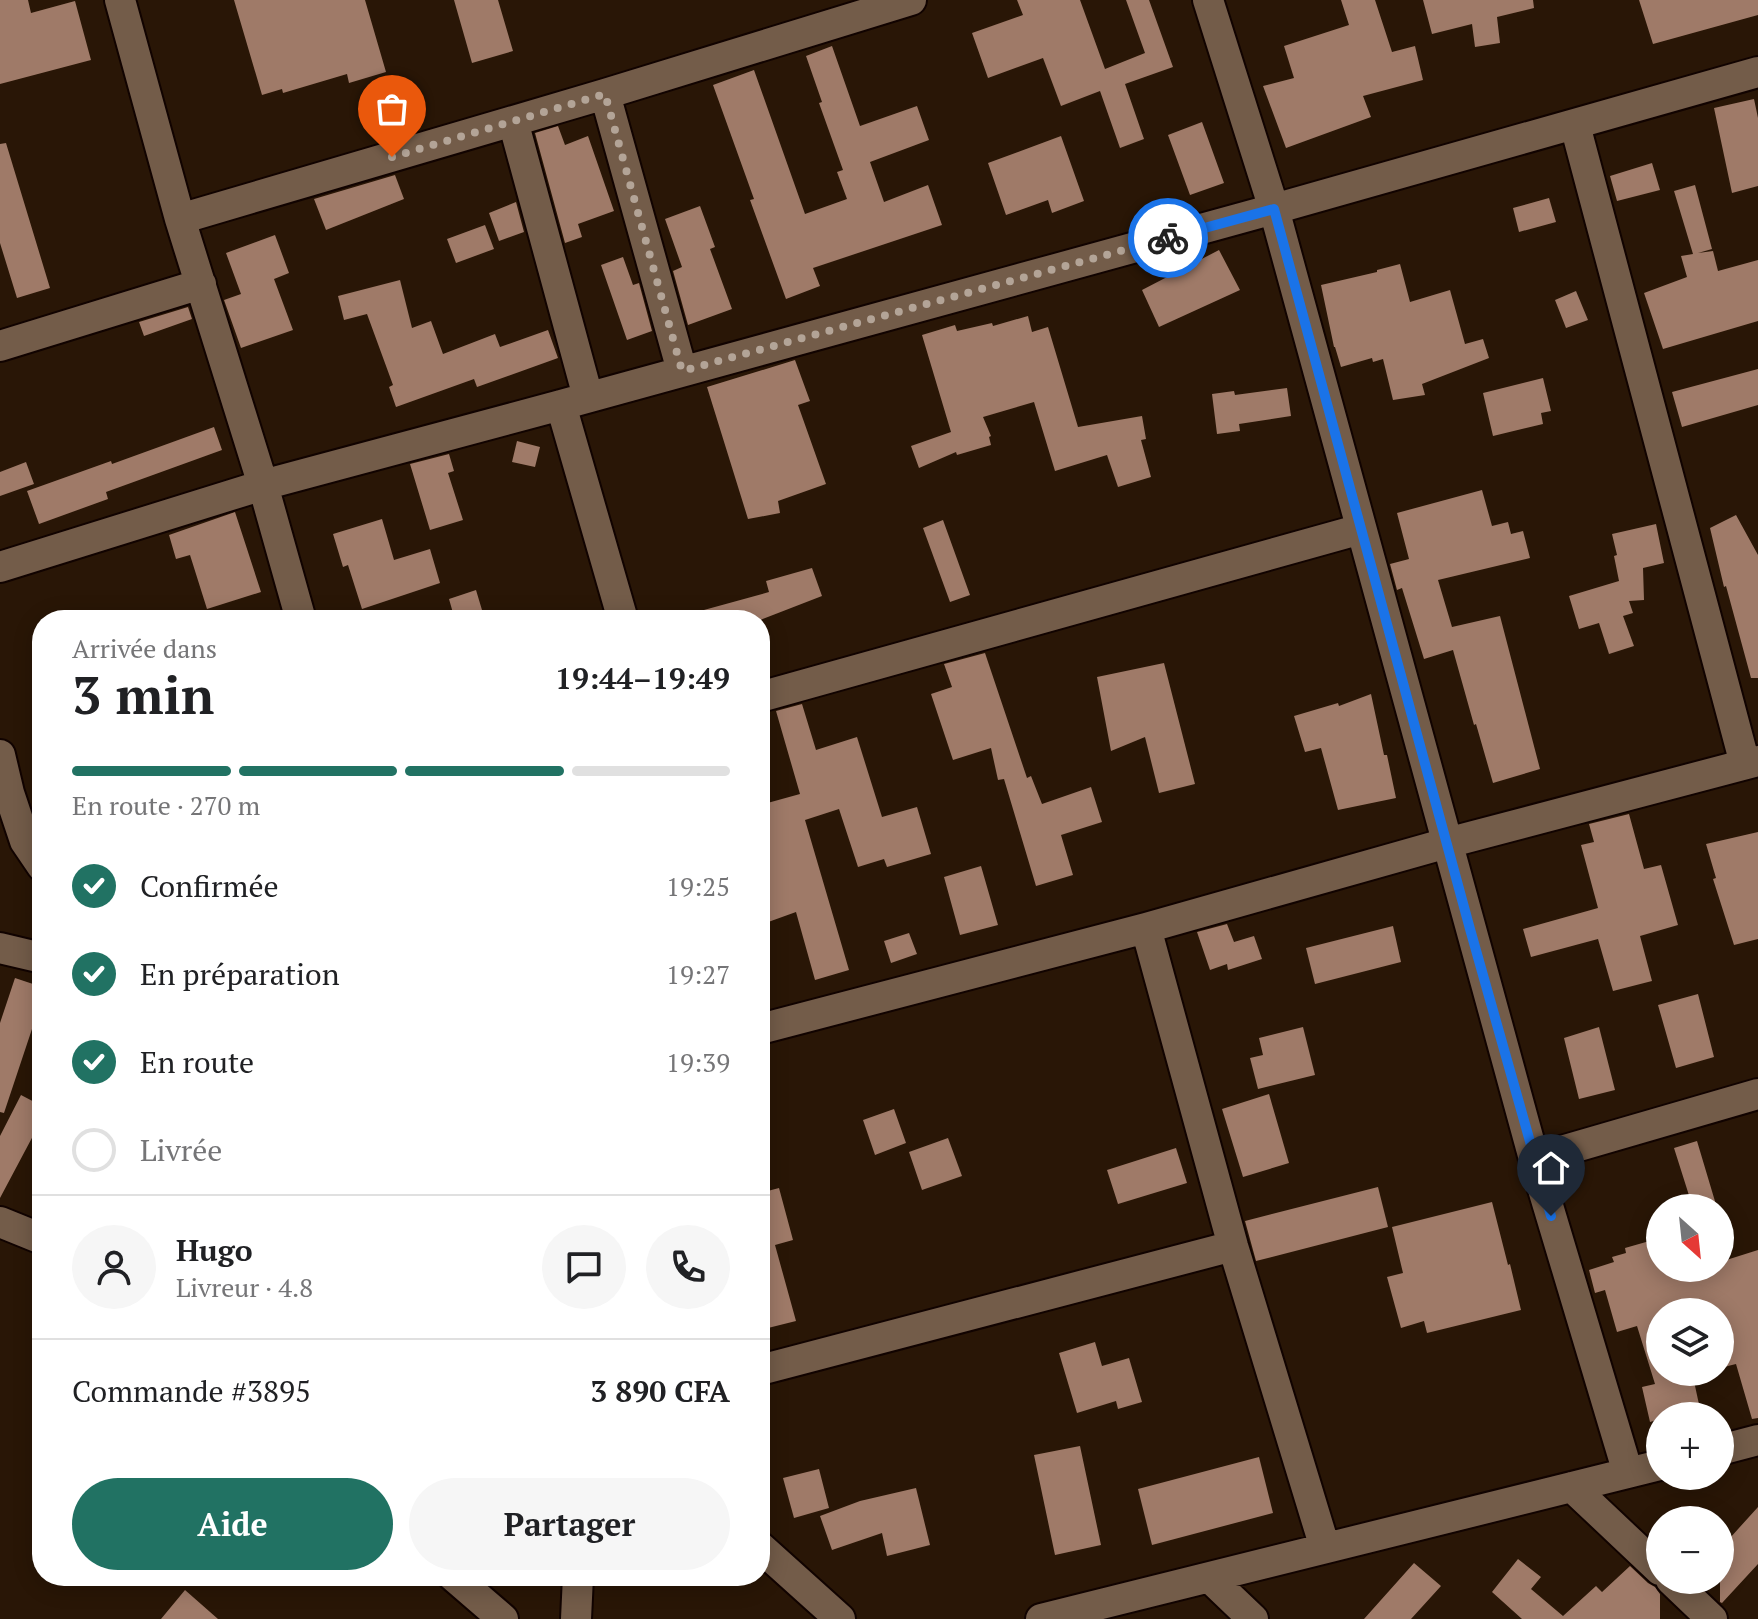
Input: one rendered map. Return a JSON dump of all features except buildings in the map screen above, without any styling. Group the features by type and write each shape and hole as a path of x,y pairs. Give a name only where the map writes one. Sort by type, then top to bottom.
{"street":[{"path":"120,0 180,219 263,485 298,610"},
{"path":"1208,0 1274,209 1534,1159 1628,1473"},
{"path":"180,219 605,94 903,1"},
{"path":"0,567 263,485 1274,209 1758,72"},
{"path":"605,94 682,371"},
{"path":"513,121 621,610"},
{"path":"770,1026 1146,928 1447,843 1751,763 1575,125"},
{"path":"0,346 201,284"},
{"path":"770,694 1361,529"},
{"path":"0,755 9,793 13,842 32,858"},
{"path":"1146,928 1233,1246 1325,1548"},
{"path":"0,948 32,956"},
{"path":"1534,1159 1758,1094"},
{"path":"0,1222 32,1235"},
{"path":"770,1367 1233,1246"},
{"path":"1734,1446 1758,1440"},
{"path":"1041,1619 1646,1468"},
{"path":"1572,1487 1646,1557"},
{"path":"770,1556 840,1619"},
{"path":"1210,1578 1253,1619"},
{"path":"465,1586 503,1619"},
{"path":"576,1619 578,1586"},
{"path":"1686,1594 1712,1619"}],"way so far":[{"path":"392,157 605,94 682,371 1168,238"}],"route":[{"path":"1168,238 1274,209 1551,1216"}]}
